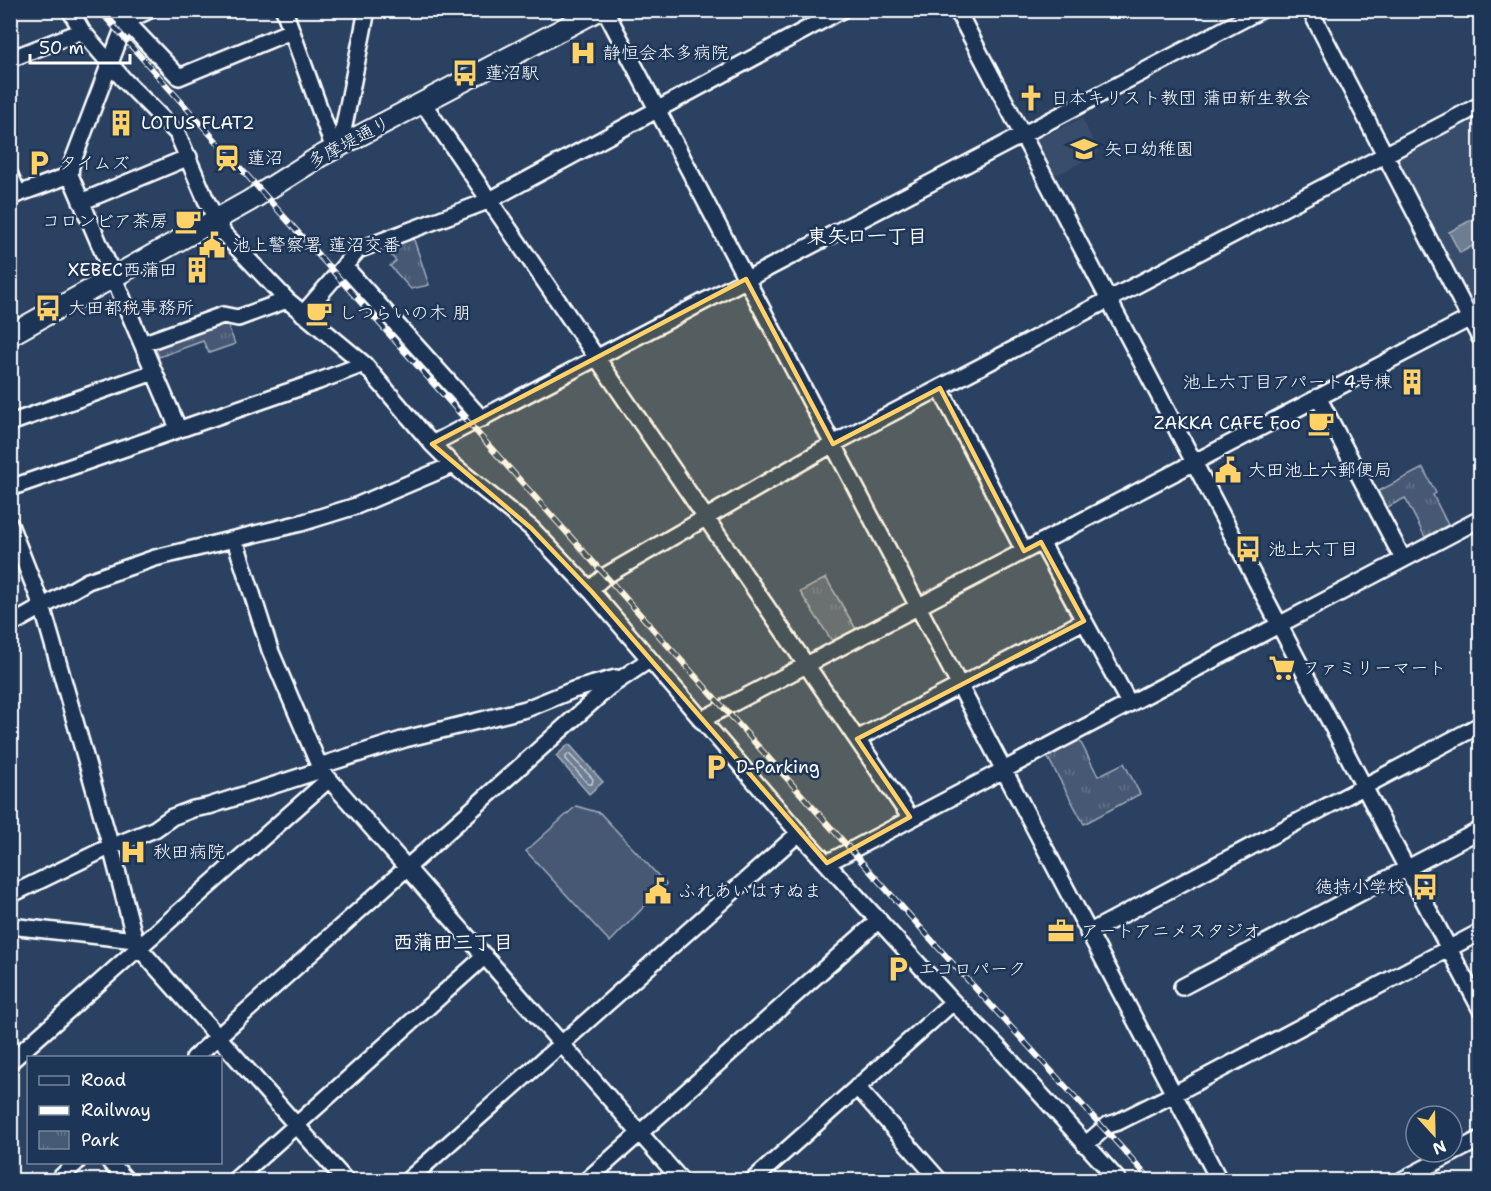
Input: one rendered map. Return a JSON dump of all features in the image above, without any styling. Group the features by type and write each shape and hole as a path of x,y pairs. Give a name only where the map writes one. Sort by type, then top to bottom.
{"main road":[{"name":"多摩堤通り","path":"10,335 216,220 288,175 599,10"}],"street":[{"path":"70,10 82,31 124,80 177,132 224,234 287,300 364,364 432,444 453,465 531,528 592,592 799,833 953,1002 997,1046 1085,1144 1112,1178"},
{"path":"121,14 150,10"},
{"path":"284,10 337,148"},
{"path":"337,148 367,10"},
{"path":"605,10 1219,1180"},
{"path":"303,314 358,250 488,201 842,10"},
{"path":"957,10 1480,1008"},
{"path":"432,444 1261,10"},
{"path":"1310,10 1386,155 1475,315 1480,338"},
{"path":"121,14 179,77 291,31"},
{"path":"121,14 110,62 70,175 178,428"},
{"path":"10,59 82,31"},
{"path":"423,103 910,817"},
{"path":"596,584 611,573 833,444 1480,105"},
{"path":"81,202 189,157"},
{"path":"10,175 14,195 70,175"},
{"path":"344,266 482,419"},
{"path":"142,344 223,315 238,318 287,300"},
{"path":"701,720 1475,315"},
{"path":"10,488 364,364"},
{"path":"10,423 154,372"},
{"path":"940,388 1024,551"},
{"path":"1318,397 1403,559"},
{"path":"10,625 88,581 155,558 236,540 356,506 453,465"},
{"path":"827,862 1480,519"},
{"path":"10,525 42,606 137,944 345,1180"},
{"path":"236,540 270,650 322,772 681,1180"},
{"path":"1041,542 1129,703"},
{"path":"857,739 1084,621"},
{"path":"197,1056 609,687 649,660"},
{"path":"10,896 193,809 322,772 405,739 526,709 573,690 628,674"},
{"path":"1088,933 1480,725"},
{"path":"10,1062 322,772"},
{"path":"1182,987 1480,830"},
{"path":"408,1180 799,833"},
{"path":"587,1180 879,920"},
{"path":"10,926 137,944"},
{"path":"1085,1144 1108,1125 1173,1094 1480,932"},
{"path":"235,1180 485,957"},
{"path":"753,1180 953,1002"},
{"path":"857,1087 939,1180"},
{"path":"1402,1180 1480,1139"},
{"path":"57,1180 76,1164"},
{"path":"112,1164 126,1180"}],"highlighted area":[{"path":"746,279 833,444 940,388 1024,551 1041,542 1084,621 857,739 910,817 827,863 592,592 531,528 432,444"}],"shaded area":[{"path":"1480,116 1480,301 1474,305 1398,159"},
{"path":"1082,118 1099,153 1054,176 1036,140"}],"green space":[{"path":"412,234 429,285 411,289 390,266 396,261 382,245"},
{"path":"226,320 235,344 209,353 203,341 159,357 154,344"},
{"path":"1423,468 1436,493 1433,495 1448,525 1425,537 1405,498 1382,510 1373,494"},
{"path":"826,578 856,629 832,641 800,592"},
{"path":"1079,739 1098,776 1124,763 1140,794 1084,824 1047,756"},
{"path":"576,806 600,813 666,884 610,942 526,851"}],"water":[{"path":"1480,215 1480,242 1460,253 1449,232"},
{"path":"569,744 603,782 589,794 556,756"}],"railway":[{"path":"99,10 945,955 1151,1180"}],"place":[{"name":"静恒会本多病院","path":"583,53"},
{"name":"蓮沼駅","path":"465,73"},
{"name":"日本キリスト教団 蒲田新生教会","path":"1031,98"},
{"name":"LOTUS FLAT2","path":"121,123"},
{"name":"矢口幼稚園","path":"1084,149"},
{"name":"蓮沼","path":"227,158"},
{"name":"タイムズ","path":"39,163"},
{"name":"コロンビア茶房","path":"188,221"},
{"name":"池上警察署 蓮沼交番","path":"212,245"},
{"name":"XEBEC西蒲田","path":"197,270"},
{"name":"大田都税事務所","path":"48,308"},
{"name":"しつらいの木 朋","path":"319,313"},
{"name":"池上六丁目アパート4号棟","path":"1412,382"},
{"name":"ZAKKA CAFE Foo","path":"1321,423"},
{"name":"大田池上六郵便局","path":"1228,470"},
{"name":"池上六丁目","path":"1248,549"},
{"name":"ファミリーマート","path":"1282,668"},
{"name":"D-Parking","path":"716,767"},
{"name":"秋田病院","path":"133,852"},
{"name":"徳持小学校","path":"1425,887"},
{"name":"ふれあいはすぬま","path":"658,891"},
{"name":"アートアニメスタジオ","path":"1061,931"},
{"name":"エコロパーク","path":"898,969"}],"district":[{"name":"東矢口一丁目","path":"867,236"},
{"name":"西蒲田三丁目","path":"453,942"}]}
